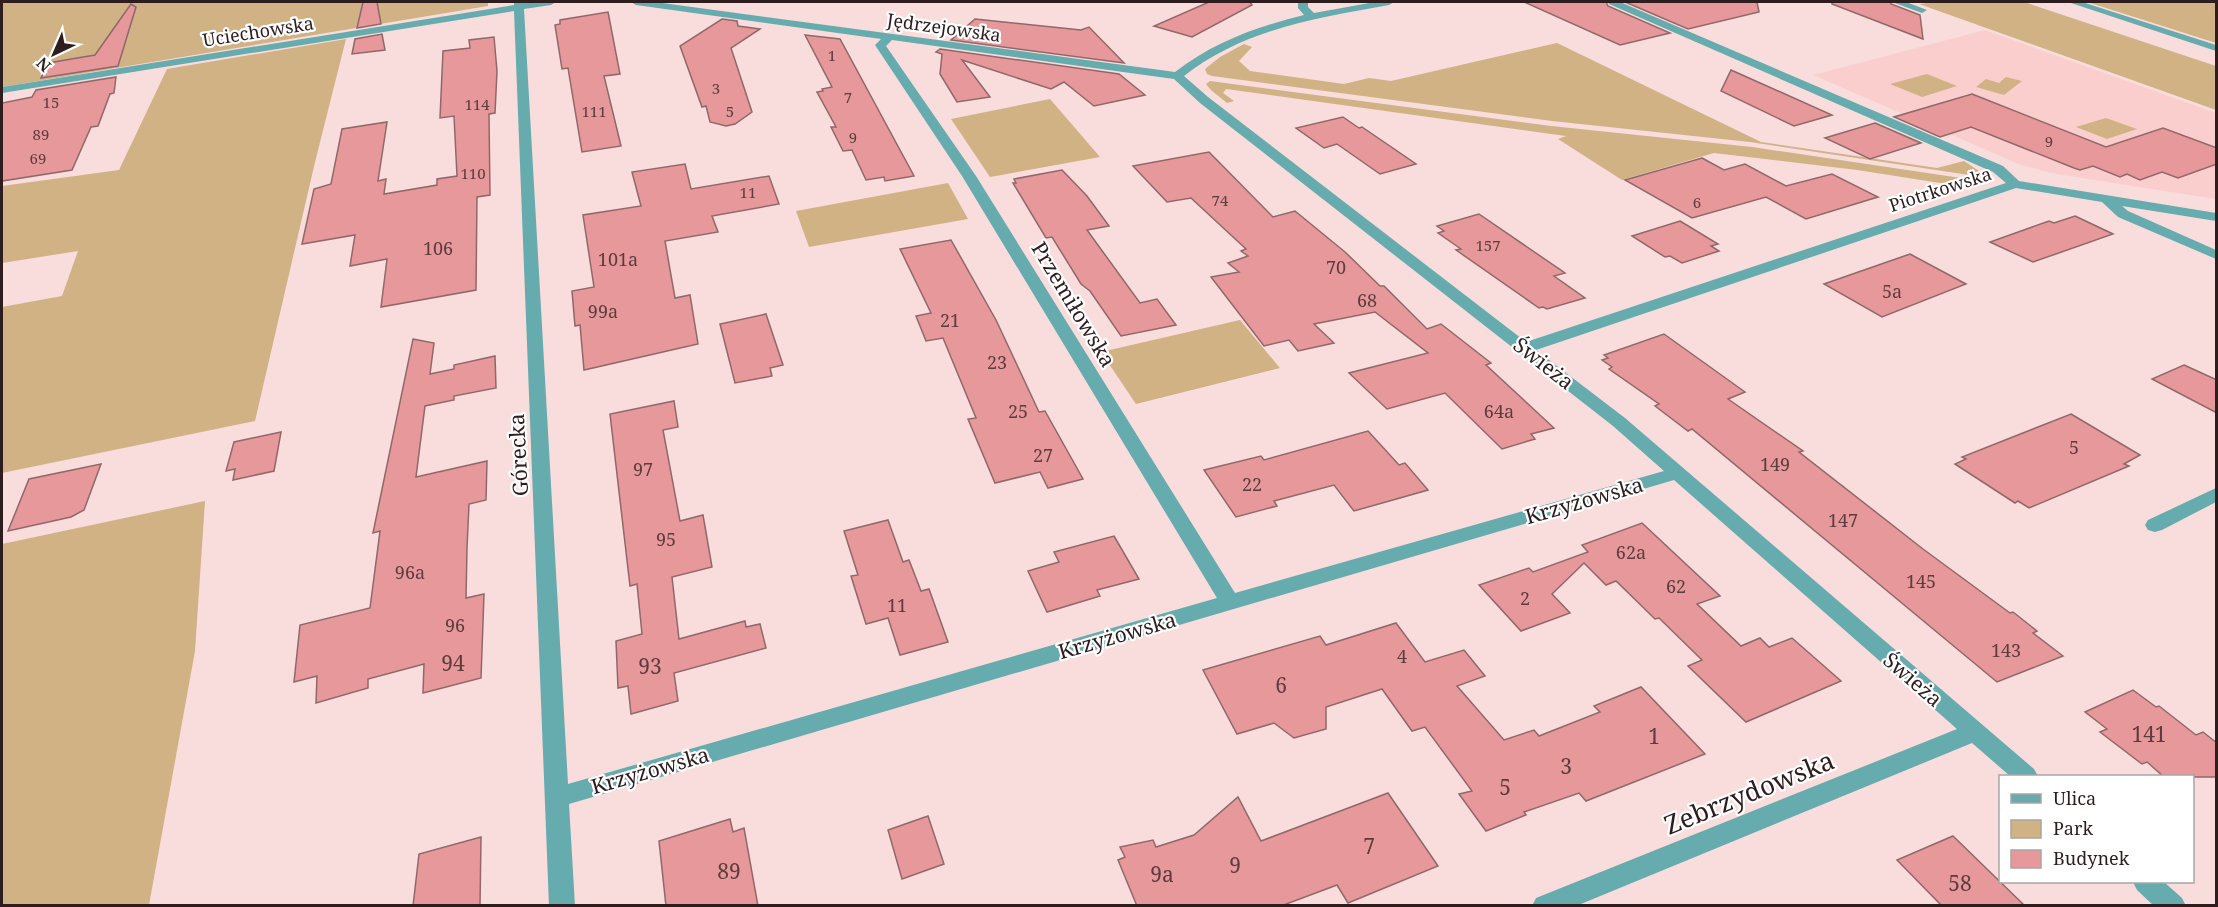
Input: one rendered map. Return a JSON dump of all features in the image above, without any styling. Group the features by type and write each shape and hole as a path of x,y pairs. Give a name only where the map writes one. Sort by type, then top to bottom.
{"street":[{"path":"519,3 551,2"},
{"name":"Jędrzejowska","path":"636,2 681,4 1177,76"},
{"path":"1303,2 1303,8 1312,17"},
{"path":"1177,76 1203,56 1244,34 1312,17 1389,2"},
{"name":"Piotrkowska","path":"1613,2 1998,169 2015,184"},
{"path":"1897,2 1922,10"},
{"path":"2073,2 2217,48"},
{"name":"Uciechowska","path":"2,90 519,3"},
{"name":"Górecka","path":"519,3 562,906"},
{"name":"Przemiłowska","path":"890,36 880,45 969,176 1230,602"},
{"name":"Świeża","path":"1177,76 1204,100 1619,422 2024,775"},
{"path":"2015,184 2217,218"},
{"name":"Piotrkowska","path":"1525,348 2015,184"},
{"path":"2106,199 2123,214 2217,255"},
{"name":"Krzyżowska","path":"557,797 1677,473"},
{"path":"2155,525 2217,494"},
{"name":"Zebrzydowska","path":"1545,906 1974,732"},
{"path":"2147,883 2173,906"}],"shaded area":[{"path":"1985,30 2216,113 2216,199 2056,174 2021,165 1813,75"}],"green space":[{"path":"2,2 488,2 488,6 2,87"},
{"path":"2024,2 2216,66 2216,110 1919,4"},
{"path":"2087,2 2216,2 2216,43"},
{"path":"346,39 255,421 2,473 2,307 62,296 78,251 2,263 2,186 119,170 167,69"},
{"path":"1557,43 1761,142 1937,168 1964,161 1979,171 1976,176 1750,142 1552,121 1212,76 1207,74 1205,69 1220,57 1244,44 1252,47 1239,61 1250,71 1344,84 1369,78 1391,81"},
{"path":"1927,74 1957,86 1922,97 1890,84"},
{"path":"2006,77 2022,81 2004,95 1976,87 1986,79 1999,83"},
{"path":"1210,81 1551,126 1752,147 1981,181 1978,186 1972,188 1857,170 1714,153 1622,180 1558,139 1566,136 1226,89 1223,93 1234,101 1227,103 1206,84"},
{"path":"1050,99 1100,157 990,177 951,119"},
{"path":"2106,118 2137,129 2107,139 2076,127"},
{"path":"948,183 968,219 809,247 796,211"},
{"path":"1240,320 1280,368 1136,404 1101,352"},
{"path":"205,501 195,651 149,905 2,905 2,544"}],"building":[{"path":"363,2 377,2 381,24 357,28"},
{"path":"1209,2 1250,2 1252,5 1192,37 1154,26"},
{"path":"1524,2 1606,2 1608,6 1670,33 1620,45"},
{"path":"1625,2 1757,2 1759,12 1688,29"},
{"path":"1832,2 1890,2 1920,15 1923,39 1832,4"},
{"path":"131,4 136,7 118,66 41,78 48,63 95,55"},
{"path":"608,12 620,74 604,76 621,146 582,152 568,68 562,69 555,25 560,24 560,20"},
{"path":"722,19 737,21 738,26 760,29 731,48 752,112 735,124 726,126 710,122 706,106 702,107 680,46"},
{"path":"975,19 1081,30 1089,27 1124,63 951,40"},
{"path":"382,34 385,50 352,54 355,39"},
{"path":"805,35 840,39 914,176 885,181 884,177 866,180 852,150 843,151 831,127 836,127 817,92 832,87"},
{"path":"494,37 497,71 495,113 489,114 490,195 477,197 476,290 381,307 387,259 350,266 355,235 302,244 314,189 331,184 342,129 387,122 378,181 386,179 384,194 437,185 437,179 457,176 454,116 440,118 443,51 470,48 469,40"},
{"path":"940,49 1119,74 1145,95 1094,106 1064,82 1051,89 962,60 990,97 957,102 940,74 942,54 936,52"},
{"path":"1731,70 1832,115 1794,126 1721,91"},
{"path":"116,77 114,93 110,94 98,126 91,127 72,170 2,181 2,103 32,97 36,90"},
{"path":"1972,94 2106,147 2163,128 2217,148 2217,164 2178,178 2162,172 2140,180 2127,174 2120,177 2093,166 2080,170 1971,127 1940,137 1894,117"},
{"path":"1343,117 1359,128 1362,127 1416,164 1380,174 1337,144 1324,148 1296,128"},
{"path":"1875,123 1921,143 1870,159 1825,138"},
{"path":"1209,152 1273,217 1295,211 1345,252 1380,286 1384,286 1427,329 1441,324 1491,363 1486,365 1554,428 1531,434 1535,439 1502,449 1445,393 1387,409 1349,373 1428,353 1375,312 1314,324 1334,343 1298,351 1289,340 1264,346 1211,277 1239,272 1228,263 1248,256 1241,251 1246,249 1191,198 1167,202 1133,166"},
{"path":"1702,158 1724,170 1745,164 1786,186 1832,174 1878,197 1806,219 1766,197 1692,218 1625,180"},
{"path":"685,164 691,189 769,176 779,204 712,216 718,232 665,241 675,298 690,295 698,344 584,370 580,325 575,326 572,291 594,287 583,215 641,206 632,172"},
{"path":"1062,170 1087,196 1109,226 1087,230 1140,303 1157,299 1176,325 1121,336 1090,291 1081,284 1052,237 1046,238 1013,183 1016,183 1014,179"},
{"path":"1479,214 1565,273 1554,276 1585,298 1547,309 1539,308 1456,250 1461,249 1438,233 1444,231 1437,226"},
{"path":"2075,216 2113,234 2033,262 1990,242 2049,221 2054,223"},
{"path":"1680,221 1718,244 1711,246 1719,251 1682,263 1670,256 1665,257 1632,236"},
{"path":"951,240 996,320 1039,412 1045,411 1083,479 1048,488 1040,472 995,483 968,419 976,418 943,338 926,341 916,316 931,313 900,249"},
{"path":"1910,254 1966,284 1882,317 1824,284"},
{"path":"766,314 783,365 770,368 772,376 735,383 720,324"},
{"path":"1664,334 1745,392 1728,399 1803,451 1799,452 1923,549 2010,613 2013,612 2037,631 2033,633 2063,656 1997,682 1692,429 1688,431 1655,406 1659,404 1609,369 1612,367 1602,360 1608,358 1604,355"},
{"path":"413,339 434,343 430,374 454,369 454,365 495,356 496,388 454,396 454,400 425,406 416,477 487,461 486,500 469,504 467,548 466,598 484,594 481,678 423,693 424,664 368,679 368,688 316,703 317,676 294,682 300,625 370,608 380,531 373,533"},
{"path":"2184,365 2217,380 2217,413 2152,379"},
{"path":"674,401 678,427 663,430 680,521 703,515 712,567 672,577 679,639 745,621 746,627 760,624 766,648 674,673 678,701 631,714 628,686 618,688 616,641 642,634 637,584 630,586 610,414"},
{"path":"2071,414 2140,455 2124,464 2129,466 2029,508 2018,501 2015,503 1955,464 1966,459 1962,457"},
{"path":"1368,431 1399,465 1405,463 1428,490 1354,511 1334,485 1274,501 1277,506 1236,517 1204,470 1261,456 1264,460"},
{"path":"281,432 274,471 233,480 235,469 226,471 234,442"},
{"path":"101,464 84,510 71,517 8,531 29,479"},
{"path":"888,520 903,562 909,560 921,591 929,589 948,642 900,655 888,618 866,624 851,576 858,575 844,531"},
{"path":"1642,523 1720,596 1697,604 1741,646 1760,638 1769,647 1792,638 1841,681 1746,722 1688,666 1702,660 1659,618 1655,619 1616,581 1606,585 1584,563 1552,594 1570,613 1521,631 1479,585 1529,568 1533,572 1588,552 1582,545"},
{"path":"1114,536 1139,579 1097,590 1100,596 1047,612 1028,571 1059,562 1054,552"},
{"path":"1396,623 1425,662 1464,650 1485,676 1457,686 1504,740 1534,730 1539,736 1600,712 1594,706 1641,687 1705,754 1586,801 1579,793 1524,812 1526,815 1486,831 1459,794 1472,791 1425,727 1412,731 1382,689 1326,707 1326,729 1294,738 1274,723 1237,734 1203,670 1320,636 1326,645"},
{"path":"2133,690 2156,707 2159,706 2196,735 2203,732 2217,743 2217,777 2162,775 2147,762 2142,764 2100,732 2107,729 2085,712"},
{"path":"1388,793 1438,866 1348,903 1337,885 1281,906 1137,906 1118,860 1125,857 1120,847 1153,840 1156,847 1194,835 1238,797 1261,841"},
{"path":"928,816 944,864 902,879 888,830"},
{"path":"730,819 733,832 744,828 758,906 666,906 659,841"},
{"path":"1953,836 2025,906 1942,906 1897,860"},
{"path":"481,837 480,906 413,906 419,854"}]}
